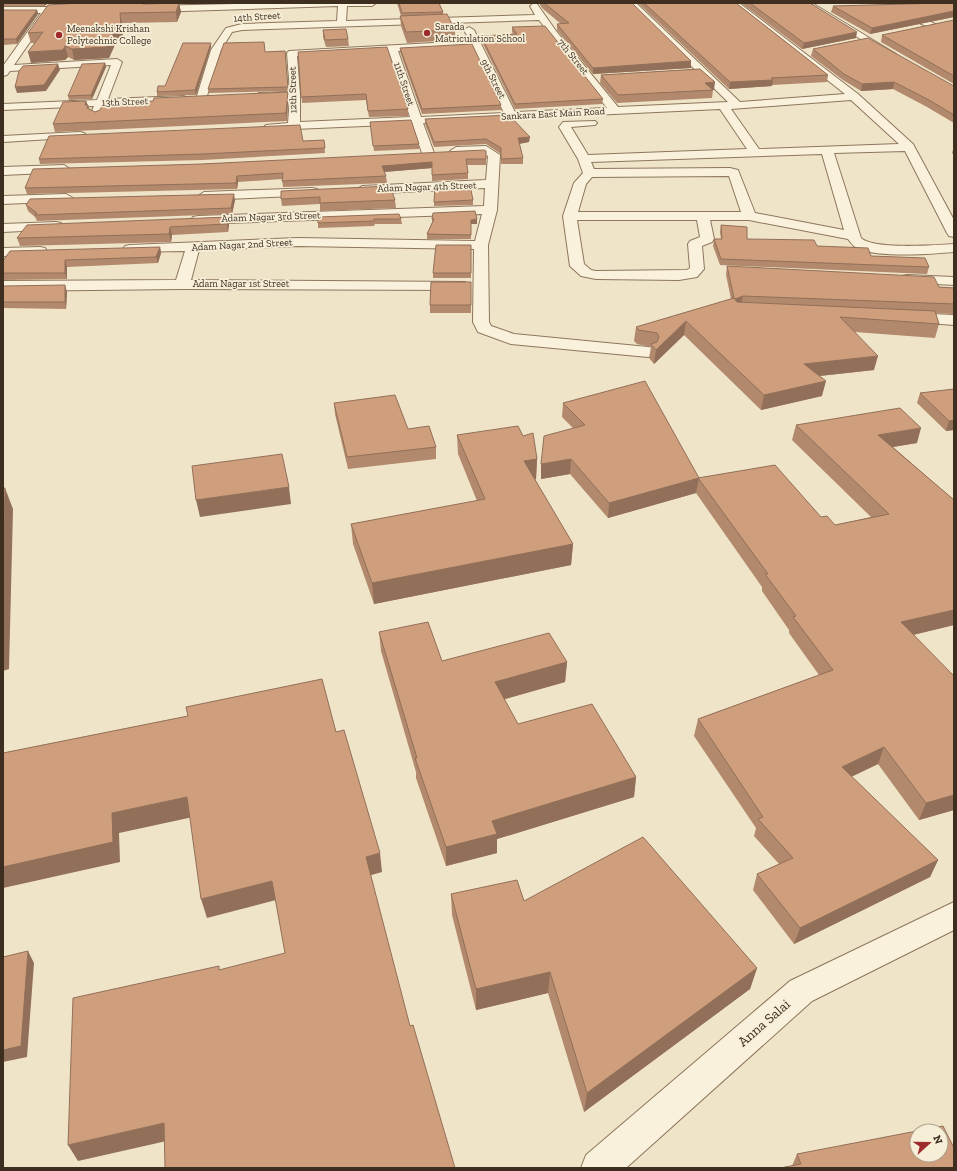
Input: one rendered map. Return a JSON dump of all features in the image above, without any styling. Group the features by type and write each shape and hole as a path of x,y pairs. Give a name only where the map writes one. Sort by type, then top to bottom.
{"street":[{"path":"5,71 47,11 56,3"},
{"path":"143,6 226,3"},
{"path":"143,6 372,3"},
{"name":"7th Street","path":"533,3 542,18 595,78 614,110"},
{"path":"631,3 737,105"},
{"path":"734,3 854,96 909,147 954,233"},
{"path":"806,3 900,59"},
{"path":"343,4 341,24 385,26 464,20 542,18"},
{"path":"914,6 890,6 954,36"},
{"path":"3,10 47,11 79,9"},
{"path":"816,9 831,9"},
{"name":"9th Street","path":"464,20 511,116"},
{"path":"919,29 947,22"},
{"name":"14th Street","path":"201,99 216,50 229,30 242,27 341,24"},
{"path":"851,42 881,36"},
{"path":"392,48 475,44"},
{"name":"12th Street","path":"294,126 295,95 292,53 392,48"},
{"name":"11th Street","path":"392,48 428,153"},
{"path":"801,54 815,50"},
{"path":"3,139 90,128 117,62 5,71"},
{"path":"686,73 702,72"},
{"path":"248,97 295,95"},
{"name":"Sankara East Main Road","path":"262,128 737,105 854,97"},
{"name":"13th Street","path":"3,107 217,98"},
{"path":"723,105 732,116 755,152"},
{"path":"589,173 584,159 565,127 568,124 732,116"},
{"path":"584,159 909,147"},
{"path":"413,154 486,150 494,155 490,210 481,245 481,322 484,329 511,338 648,352"},
{"path":"827,150 856,242 871,248 954,248"},
{"path":"3,170 75,168"},
{"path":"703,216 707,239 695,244 697,269 692,274 679,276 596,275 586,273 578,266 570,216 580,183 589,173 734,173 749,216"},
{"name":"Adam Nagar 4th Street","path":"346,190 491,184"},
{"path":"182,284 190,217 322,191"},
{"path":"3,200 76,198"},
{"name":"Adam Nagar 3rd Street","path":"190,217 490,210"},
{"path":"570,216 749,216 853,236"},
{"name":"Adam Nagar 2nd Street","path":"113,249 190,217 298,242 481,245"},
{"path":"3,228 73,225"},
{"path":"3,252 50,251"},
{"path":"891,278 954,281"},
{"name":"Adam Nagar 1st Street","path":"3,286 182,284 480,285"},
{"path":"891,318 954,320"},
{"name":"Anna Salai","path":"599,1168 801,991 954,914"}],"building":[{"path":"79,3 179,3 176,12 120,13 121,27 116,28 107,47 72,49 65,46 63,50 28,52 43,32 28,33 48,5"},
{"path":"399,3 439,3 443,12 402,13"},
{"path":"544,3 632,3 691,61 593,68 557,24 569,23"},
{"path":"644,3 736,3 828,75 730,82"},
{"path":"750,3 810,3 857,32 804,43"},
{"path":"954,3 954,11 872,28 833,6"},
{"path":"3,10 37,10 16,39 3,39"},
{"path":"447,14 455,30 406,32 400,16"},
{"path":"954,20 954,76 882,35"},
{"path":"545,26 603,99 515,104 481,36 517,34 512,27"},
{"path":"346,29 348,39 325,40 323,30"},
{"path":"868,38 954,86 954,115 894,82 862,84 844,74 813,49"},
{"path":"264,42 265,52 285,51 288,87 208,89 224,43"},
{"path":"183,43 211,43 195,90 157,92 158,86 165,86"},
{"path":"472,44 501,105 422,109 400,48"},
{"path":"387,47 408,109 368,111 366,94 301,97 298,52"},
{"path":"105,63 91,95 68,96 82,64"},
{"path":"58,64 44,85 15,87 19,71 23,66"},
{"path":"700,69 715,82 705,83 713,90 618,95 601,75"},
{"path":"288,92 286,113 53,124 63,102 86,101 85,105 88,105 87,108 95,112 100,110 103,104 153,101 154,98"},
{"path":"509,115 530,137 518,138 523,158 501,159 501,148 486,139 434,142 425,119"},
{"path":"411,120 419,144 373,146 370,122"},
{"path":"300,125 303,141 324,140 325,148 202,154 39,159 49,136"},
{"path":"486,151 486,159 466,159 468,173 432,175 432,162 382,166 386,176 282,181 283,173 237,176 236,183 25,188 33,169 202,164"},
{"path":"470,185 473,200 434,202 435,187"},
{"path":"390,186 395,200 320,203 320,197 281,199 281,191"},
{"path":"234,194 231,208 35,215 37,213 26,205 30,199"},
{"path":"475,211 477,219 471,220 471,235 427,234 434,219 432,219 433,213"},
{"path":"399,214 401,219 374,219 374,221 318,223 318,217"},
{"path":"228,217 227,224 170,227 169,234 17,238 27,225"},
{"path":"721,225 747,227 747,239 814,240 817,246 868,248 871,256 925,258 929,267 721,259 714,239 722,239"},
{"path":"436,245 471,245 471,273 433,273"},
{"path":"160,247 156,257 65,260 65,273 3,273 3,261 10,251"},
{"path":"727,266 934,277 939,287 954,288 954,304 743,296 735,299"},
{"path":"431,282 471,282 471,305 430,305"},
{"path":"65,285 65,302 3,302 3,286"},
{"path":"734,298 737,302 935,311 939,324 840,317 878,356 804,364 826,381 764,395 686,321 656,350 651,344 657,342 659,337 657,333 639,330 636,327"},
{"path":"645,381 699,478 609,503 571,459 541,464 544,436 585,425 563,403"},
{"path":"954,389 954,420 949,421 920,393"},
{"path":"395,395 408,429 429,426 436,447 347,457 334,403"},
{"path":"900,408 921,428 878,435 954,500 954,610 901,622 954,676 954,795 926,803 884,747 842,767 938,860 800,928 757,874 793,858 758,819 763,817 698,719 833,670 793,617 796,616 765,574 768,574 698,478 775,465 821,517 827,516 835,525 889,514 796,425"},
{"path":"518,426 523,436 533,433 537,459 524,461 573,544 372,583 351,524 485,499 457,435"},
{"path":"282,454 289,487 196,500 192,466"},
{"path":"3,488 5,488 3,559"},
{"path":"428,622 442,661 549,633 567,662 495,682 518,724 592,704 636,777 492,821 497,834 446,847 415,758 417,758 379,632"},
{"path":"322,679 336,732 344,730 380,853 366,857 410,1026 413,1025 455,1168 165,1168 164,1123 68,1145 73,998 219,966 219,970 285,953 272,881 201,899 187,797 112,813 113,842 3,867 3,753 188,716 186,707"},
{"path":"643,837 757,968 587,1093 550,972 476,989 451,894 517,880 524,901"},
{"path":"28,951 21,1046 3,1050 3,957"},
{"path":"909,1133 909,1163 949,1163 949,1138 954,1148 954,1168 780,1168 801,1164 797,1154"}],"place":[{"name":"Sarada Matriculation School","path":"427,33"},
{"name":"Meenakshi Krishan Polytechnic College","path":"59,35"}]}
